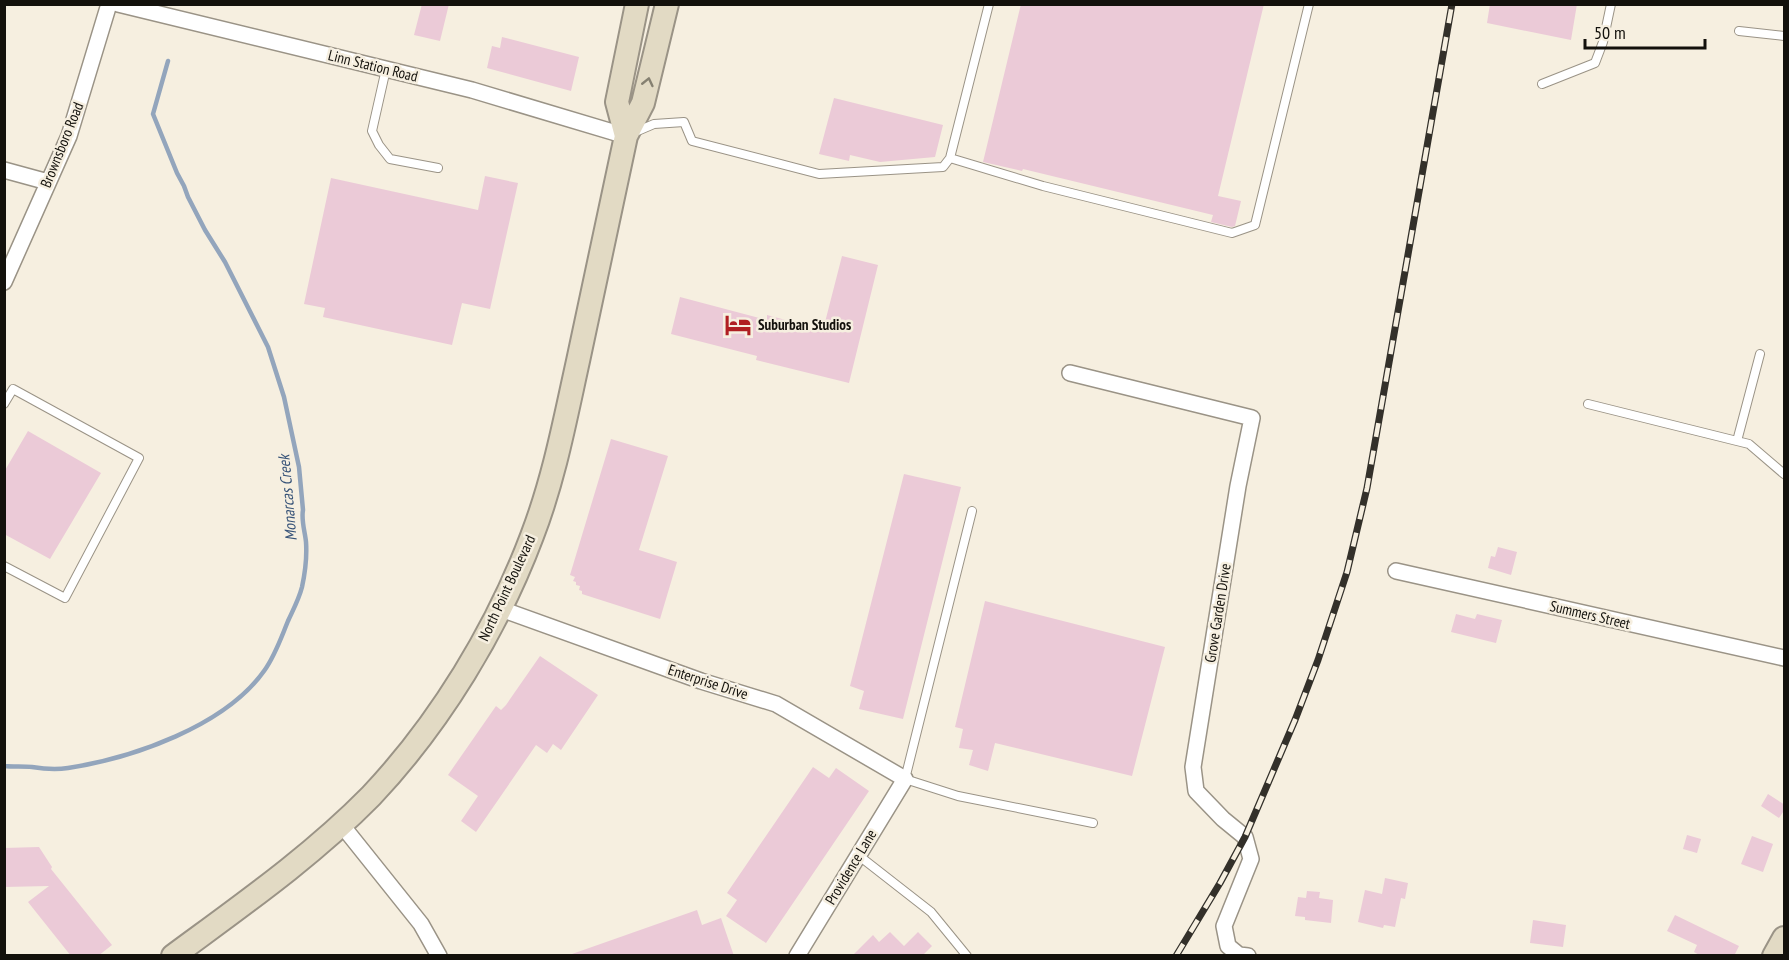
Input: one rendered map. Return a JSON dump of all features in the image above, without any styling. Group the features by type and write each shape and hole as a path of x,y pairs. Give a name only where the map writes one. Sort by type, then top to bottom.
{"main road":[{"name":"North Point Boulevard","path":"626,136 617,102 637,4"},
{"name":"North Point Boulevard","path":"174,956 291,868 341,824 403,760 424,733 501,609 533,533 552,473 626,136 643,103 667,4"},
{"path":"1774,956 1785,938"}],"street":[{"name":"Brownsboro Road","path":"4,282 69,136 109,4"},
{"name":"Linn Station Road","path":"118,4 472,90 626,136"},
{"path":"4,170 48,182"},
{"name":"Grove Garden Drive","path":"1070,373 1252,418 1238,486 1193,767 1196,791 1223,819 1245,837 1251,859 1224,926 1228,946 1239,955 1248,956"},
{"name":"Summers Street","path":"1396,571 1785,658"},
{"name":"Enterprise Drive","path":"501,609 701,681 776,704 905,778"},
{"name":"Providence Lane","path":"797,956 905,778"},
{"path":"341,824 420,924 439,956"}],"lane":[{"path":"626,136 654,124 684,122 692,141 819,174 943,167 950,158 989,4"},
{"path":"950,158 1043,186 1232,233 1255,225 1309,4"},
{"path":"1542,84 1595,63 1603,42 1611,4"},
{"path":"1739,31 1785,36"},
{"path":"386,69 372,131 379,145 390,159 438,168"},
{"path":"1737,441 1760,354"},
{"path":"4,404 13,389 139,458 65,598 4,566"},
{"path":"1588,404 1749,444 1785,474"},
{"path":"972,511 905,778 958,796 1093,823"},
{"path":"858,855 931,912 967,956"}],"building":[{"path":"422,4 449,4 440,41 414,35"},
{"path":"1021,4 1264,4 1218,196 1241,201 1235,226 1211,222 1213,215 1023,169 1022,171 983,162"},
{"path":"1490,4 1577,4 1571,40 1487,23"},
{"path":"502,37 579,57 571,91 487,68 492,46 500,48"},
{"path":"834,98 943,125 935,157 880,162 850,155 849,161 819,154"},
{"path":"485,176 518,183 490,309 462,303 452,345 323,317 325,308 304,304 331,178 478,210"},
{"name":"Suburban Studios","path":"842,256 878,265 849,383 756,360 757,356 671,334 680,297 767,320 767,315 823,330"},
{"path":"28,431 101,473 50,559 4,534 4,472"},
{"path":"611,439 668,456 639,550 677,562 660,619 582,594 579,590 580,586 573,581 575,577 570,575"},
{"path":"904,474 961,487 903,719 859,709 864,691 850,686"},
{"path":"1498,547 1517,552 1511,575 1488,568 1491,556 1495,557"},
{"path":"985,601 1165,647 1132,776 995,743 988,771 969,765 973,750 959,748 963,729 955,727"},
{"path":"1456,614 1475,619 1477,614 1502,620 1496,643 1451,632"},
{"path":"540,656 598,695 561,750 553,744 547,753 536,745 476,832 461,821 478,796 448,775 496,706 501,710 506,705"},
{"path":"813,767 829,778 836,768 869,791 766,943 726,916 737,900 727,893"},
{"path":"1768,794 1785,805 1779,818 1761,806"},
{"path":"1687,835 1701,839 1697,853 1683,849"},
{"path":"1752,836 1773,844 1763,872 1741,864"},
{"path":"39,847 52,867 51,869 112,945 98,956 71,956 28,902 49,886 4,887 4,848"},
{"path":"1385,878 1408,883 1405,899 1401,898 1395,927 1384,925 1383,928 1358,922 1365,890 1382,894"},
{"path":"1307,891 1320,892 1319,898 1333,900 1331,923 1305,920 1305,917 1295,916 1298,897 1306,898"},
{"path":"697,910 702,925 721,918 734,956 572,956 572,954"},
{"path":"1675,915 1739,946 1734,956 1701,956 1694,952 1697,945 1667,931"},
{"path":"1533,920 1566,925 1563,947 1530,943"},
{"path":"890,932 904,946 918,932 932,946 922,956 852,956 873,935 879,942"}],"waterway":[{"name":"Monarcas Creek","path":"4,766 59,769 93,763 148,747 202,723 247,691 264,671 278,647 302,587 306,564 306,538 299,467 284,397 268,347 225,262 188,197 153,114 168,61"}],"railway":[{"path":"1176,956 1245,837 1295,720 1318,660 1347,572 1367,488 1452,4"}],"place":[{"name":"Suburban Studios","path":"738,325"}]}
